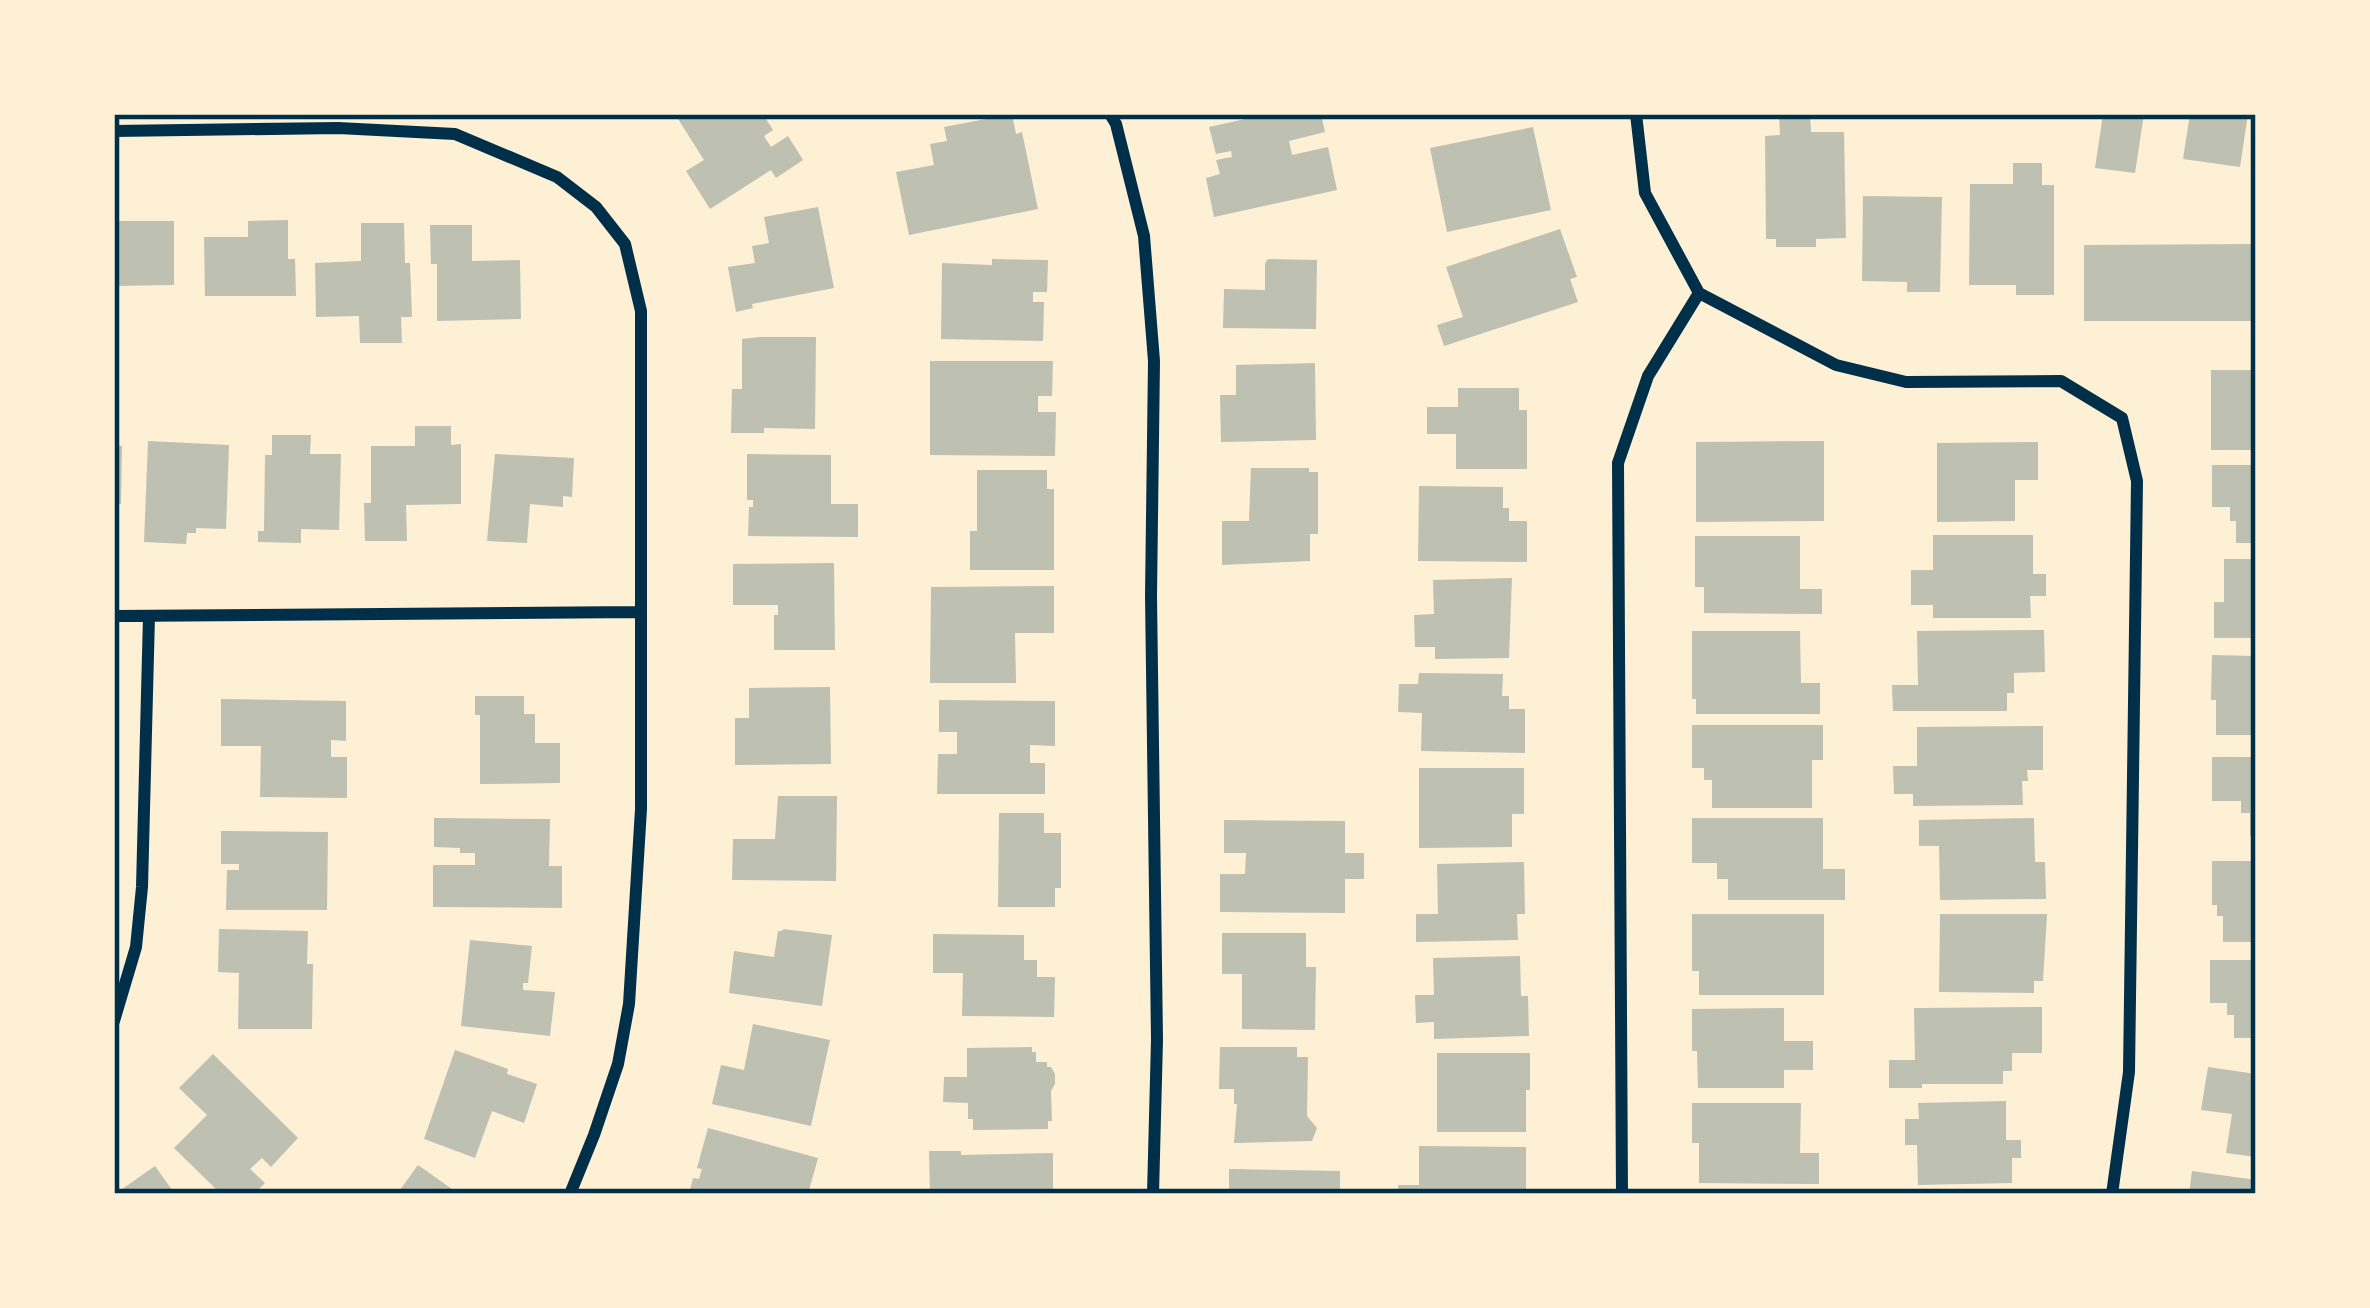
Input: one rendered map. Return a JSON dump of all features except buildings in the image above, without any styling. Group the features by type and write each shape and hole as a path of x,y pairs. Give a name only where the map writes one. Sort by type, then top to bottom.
{"street":[{"path":"1110,114 1144,236 1154,361 1153,1194"},
{"path":"1636,114 1645,193 1699,293 1836,364 1906,382 2061,381 2122,418 2137,481 2129,1072 2112,1194"},
{"path":"114,131 338,128 455,134 557,177 596,207 625,244 641,311 641,809 628,1004 618,1064 570,1194"},
{"path":"1622,1194 1618,463 1648,376 1699,293"},
{"path":"114,616 641,612"},
{"path":"114,1021 136,946 142,887 149,616"}]}
